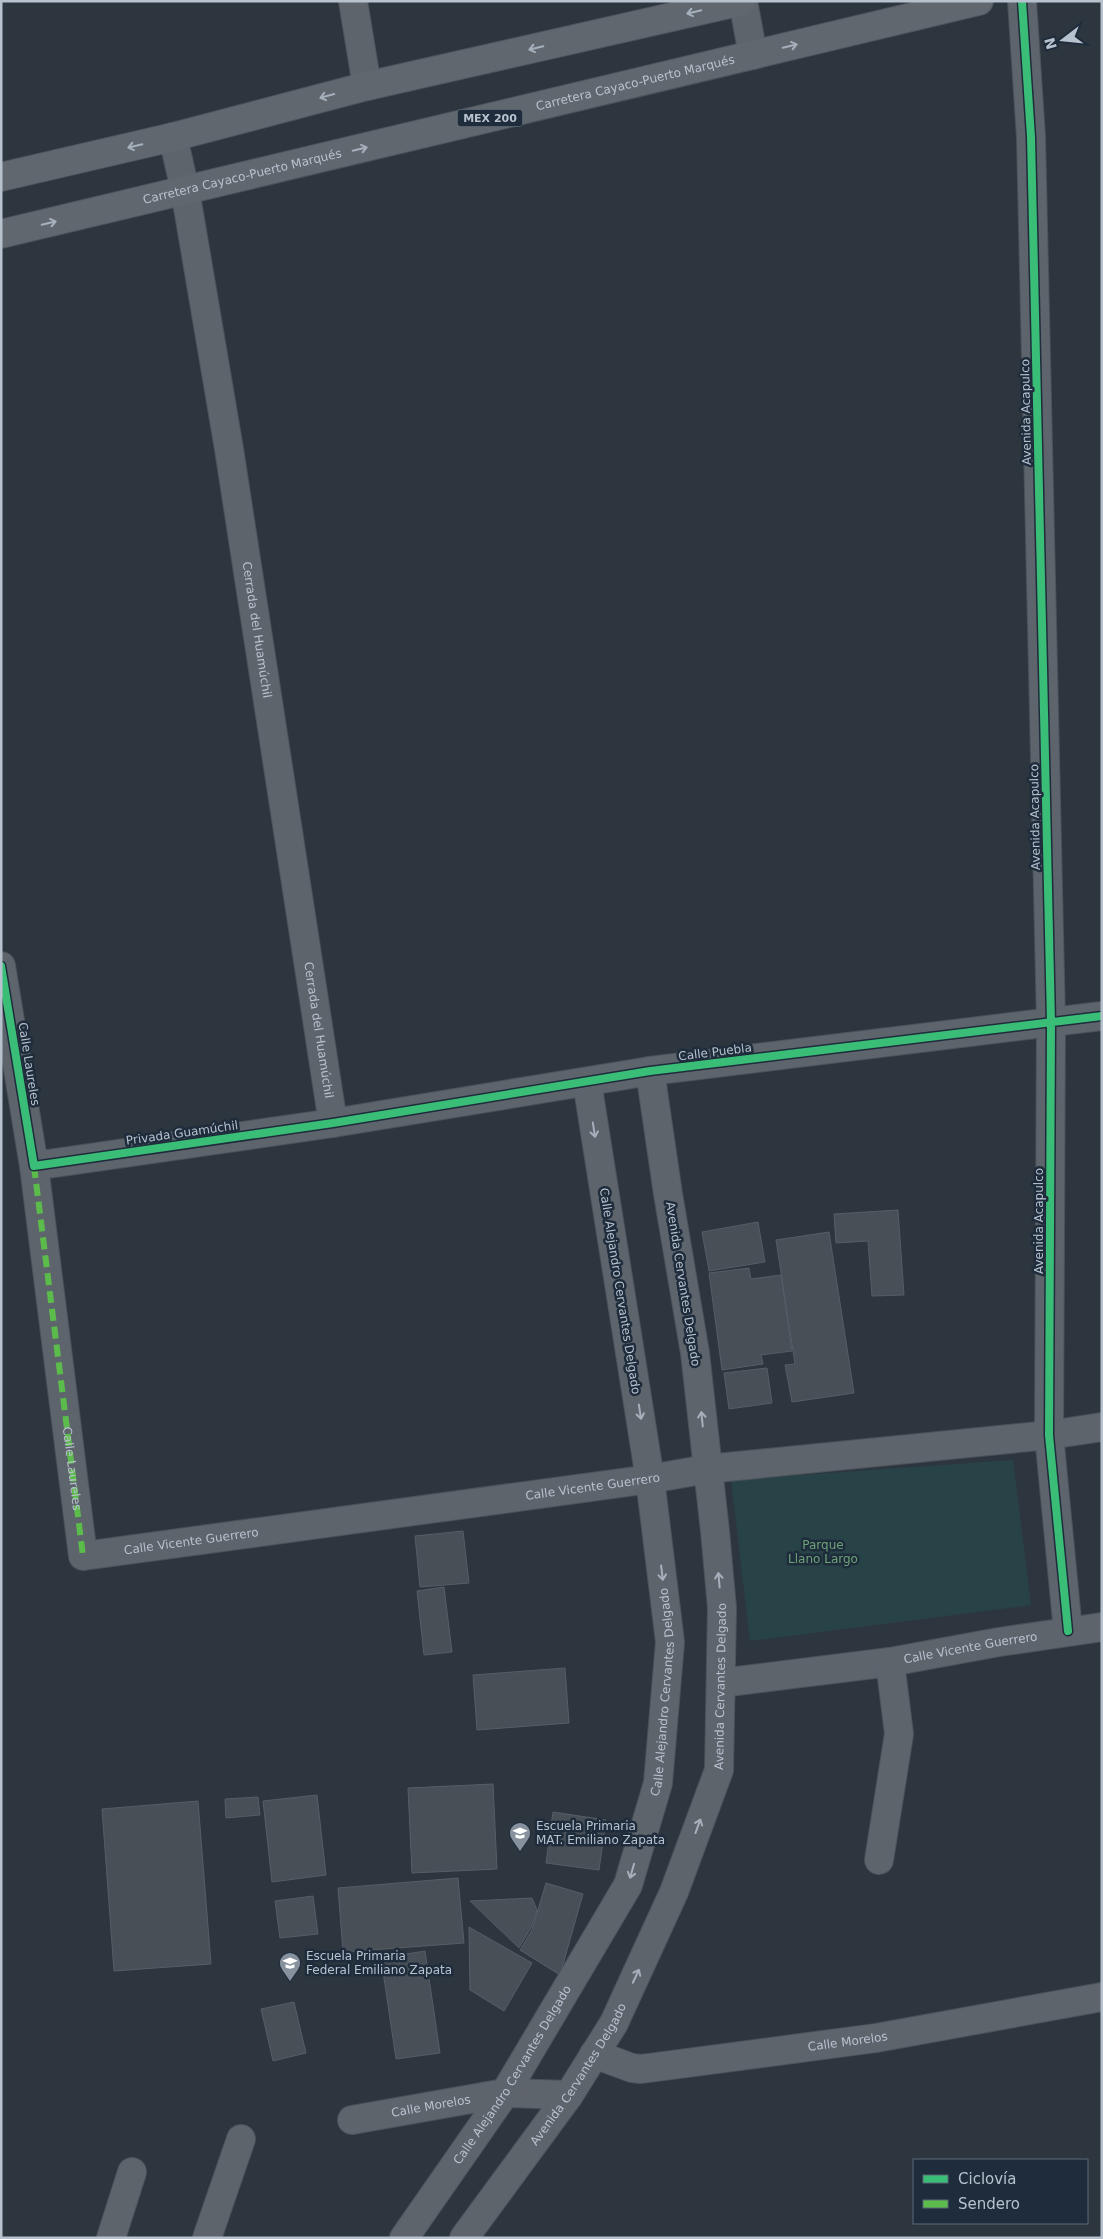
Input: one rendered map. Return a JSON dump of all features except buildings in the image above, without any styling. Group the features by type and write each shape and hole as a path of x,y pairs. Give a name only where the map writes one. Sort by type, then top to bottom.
{"main road":[{"path":"1,177 173,138 367,86 743,1"},
{"name":"Carretera Cayaco-Puerto Marqués","path":"1,234 753,55 945,5 979,1"}],"street":[{"path":"352,1 367,86"},
{"path":"743,1 753,55"},
{"name":"Avenida Acapulco","path":"1022,1 1031,137 1051,1022 1049,1435 1068,1631"},
{"name":"Cerrada del Huamúchil","path":"173,138 185,190 228,449 333,1123"},
{"name":"Calle Laureles","path":"1,966 34,1166 83,1556"},
{"name":"Calle Puebla","path":"333,1123 650,1071 1102,1016"},
{"name":"Avenida Cervantes Delgado","path":"464,2238 569,2095 614,2023 674,1892 719,1770 722,1608 695,1353 668,1194 650,1071"},
{"name":"Calle Alejandro Cervantes Delgado","path":"404,2238 505,2093 628,1885 658,1782 670,1642 650,1478 587,1082"},
{"name":"Privada Guamúchil","path":"34,1166 333,1123"},
{"name":"Calle Vicente Guerrero","path":"83,1556 708,1469 1049,1435 1102,1427"},
{"name":"Calle Vicente Guerrero","path":"721,1683 890,1662 1068,1631 1102,1627"},
{"path":"880,1860 900,1734 890,1662"},
{"name":"Calle Morelos","path":"594,2054 632,2068 642,2069 876,2038 1102,1997"},
{"name":"Calle Morelos","path":"352,2120 505,2093 569,2095"},
{"path":"207,2238 241,2139"},
{"path":"110,2238 132,2172"}],"green space":[{"name":"Parque Llano Largo","path":"1013,1460 1031,1605 750,1641 731,1480"}],"marked path":[{"path":"34,1166 83,1556"}],"cycle path":[{"path":"1022,1 1031,137 1051,1022 1049,1435 1068,1631"},
{"path":"1,966 34,1166 333,1123 650,1071 1102,1016"}],"place":[{"name":"Escuela Primaria MAT. Emiliano Zapata","path":"520,1852"},
{"name":"Escuela Primaria Federal Emiliano Zapata","path":"290,1982"}]}
